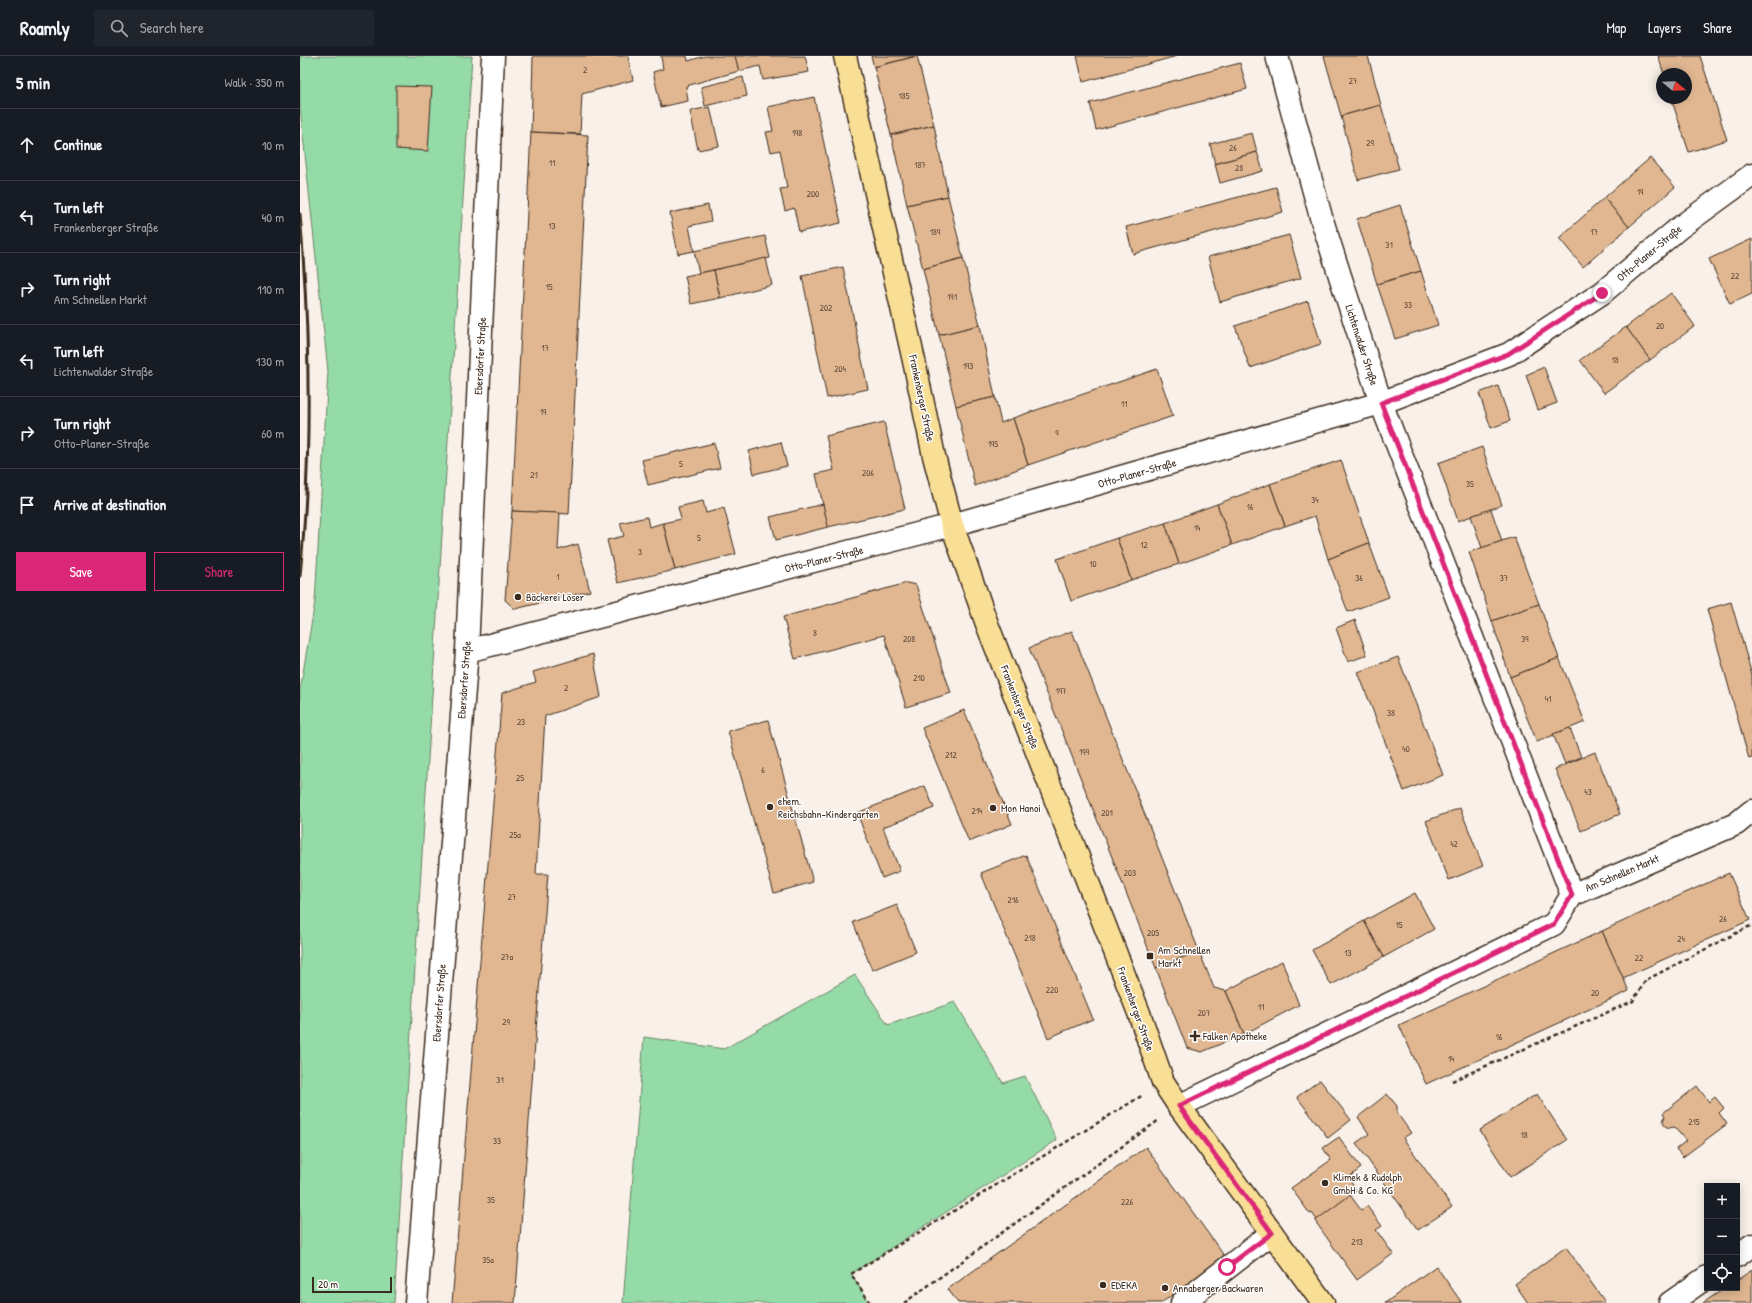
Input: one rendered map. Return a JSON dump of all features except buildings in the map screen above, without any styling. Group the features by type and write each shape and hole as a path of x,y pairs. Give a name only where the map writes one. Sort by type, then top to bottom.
{"main road":[{"name":"Frankenberger Straße","path":"845,56 913,353 934,456 952,526 987,624 1136,1005 1163,1082 1323,1303"}],"street":[{"name":"Ebersdorfer Straße","path":"416,1303 467,651 493,56"},
{"name":"Lichtenwalder Straße","path":"1278,56 1321,217 1381,403 1572,895"},
{"name":"Otto-Planer-Straße","path":"467,651 952,526 1381,403 1508,354 1602,293 1679,228 1752,175"},
{"name":"Am Schnellen Markt","path":"1179,1106 1554,924 1572,895 1736,824 1752,811"},
{"path":"1182,1303 1272,1233"},
{"path":"1738,1255 1752,1246"},
{"path":"1670,1303 1704,1279"}],"path":[{"path":"1452,1081 1633,1000 1646,980 1752,925"},
{"path":"870,1303 851,1274 1163,1082"},
{"path":"904,1303 1179,1106"}],"green space":[{"path":"300,56 472,56 394,1303 300,1303 300,690 315,602 328,371 300,107"},
{"path":"855,975 888,1025 955,1002 1003,1083 1025,1076 1057,1140 851,1274 870,1303 623,1303 644,1037 724,1049"}],"railway":[{"path":"300,214 308,349 308,440 304,531 300,576"}],"place":[{"name":"Bäckerei Löser","path":"518,597"},
{"name":"ehem. Reichsbahn-Kindergarten","path":"770,807"},
{"name":"Mon Hanoi","path":"993,808"},
{"name":"Am Schnellen Markt","path":"1150,956"},
{"name":"Falken Apotheke","path":"1195,1036"},
{"name":"Klimek & Rudolph GmbH & Co. KG","path":"1325,1183"},
{"name":"EDEKA","path":"1103,1285"},
{"name":"Annaberger Backwaren","path":"1165,1288"}],"route":[{"path":"1227,1267 1272,1233 1179,1106 1554,924 1572,895 1381,403 1508,354 1602,293"}]}
